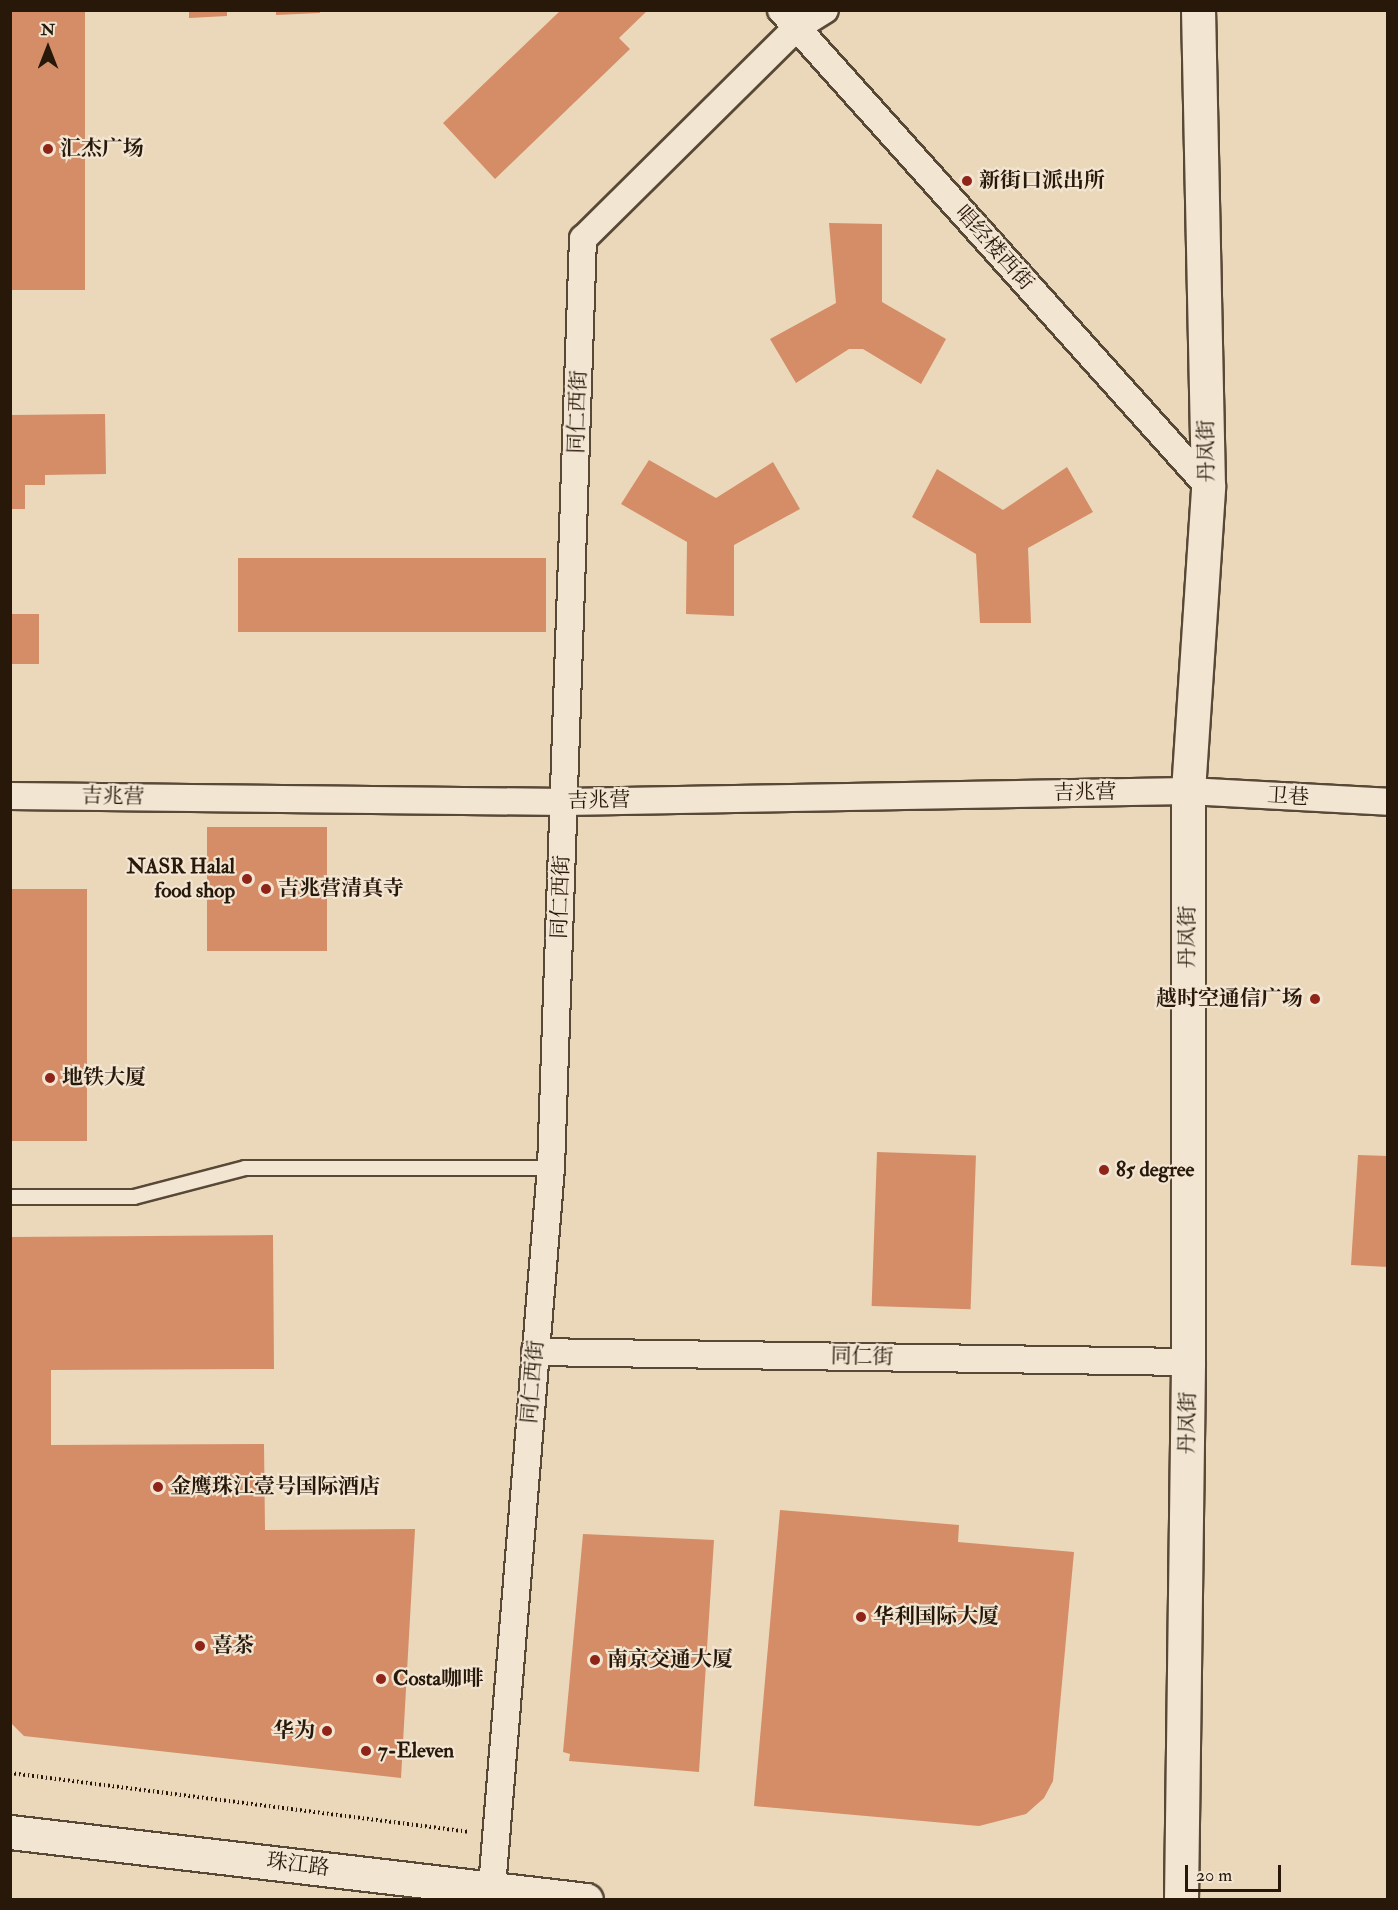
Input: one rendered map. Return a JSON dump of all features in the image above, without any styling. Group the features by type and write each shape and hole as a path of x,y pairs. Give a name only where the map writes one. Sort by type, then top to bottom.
{"main road":[{"name":"丹凤街","path":"1181,1899 1188,1362 1188,791 1208,486 1198,10"},
{"name":"珠江路","path":"10,1832 586,1899"}],"street":[{"name":"同仁西街","path":"492,1887 551,1168 583,238 788,19 825,10"},
{"name":"唱经楼西街","path":"788,19 1208,486"},
{"name":"吉兆营","path":"10,796 565,802 1188,791"},
{"name":"卫巷","path":"1188,791 1388,802"},
{"name":"同仁街","path":"535,1352 1188,1362"}],"lane":[{"path":"10,1197 134,1197 245,1168 551,1168"}],"path":[{"path":"10,1773 495,1835"}],"building":[{"name":"汇杰广场","path":"10,10 85,10 85,290 10,290"},
{"path":"189,10 227,10 227,16 189,18"},
{"path":"276,10 320,10 320,13 276,15"},
{"path":"561,10 648,10 619,38 630,49 495,179 443,123"},
{"path":"829,223 882,224 882,302 946,339 921,384 863,349 849,349 796,383 770,339 836,303"},
{"path":"105,414 106,474 45,475 45,485 25,485 25,509 10,509 10,415"},
{"path":"649,460 716,498 773,462 800,509 734,545 734,616 686,614 687,542 621,504"},
{"path":"1067,467 1093,512 1028,548 1031,623 980,623 976,554 912,517 937,469 1003,510"},
{"path":"238,558 546,558 546,632 238,632"},
{"path":"10,614 39,614 39,664 10,664"},
{"name":"吉兆营清真寺","path":"207,827 327,827 327,951 207,951"},
{"path":"10,889 87,889 87,1141 10,1141"},
{"path":"877,1152 976,1155 971,1309 872,1306"},
{"path":"1358,1155 1388,1156 1388,1267 1351,1265"},
{"path":"273,1235 274,1369 51,1370 51,1445 264,1444 265,1530 415,1529 401,1778 24,1736 10,1722 10,1237"},
{"path":"780,1510 959,1525 958,1542 1074,1552 1053,1781 1044,1798 1026,1814 979,1826 754,1806"},
{"path":"583,1534 714,1540 699,1772 569,1761 570,1754 563,1752"}],"place":[{"name":"汇杰广场","path":"48,149"},
{"name":"新街口派出所","path":"967,181"},
{"name":"NASR Halal food shop","path":"247,879"},
{"name":"吉兆营清真寺","path":"266,889"},
{"name":"越时空通信广场","path":"1315,999"},
{"name":"地铁大厦","path":"50,1078"},
{"name":"85 degree","path":"1104,1170"},
{"name":"金鹰珠江壹号国际酒店","path":"158,1487"},
{"name":"华利国际大厦","path":"861,1617"},
{"name":"喜茶","path":"200,1646"},
{"name":"南京交通大厦","path":"595,1660"},
{"name":"Costa咖啡","path":"381,1679"},
{"name":"华为","path":"327,1731"},
{"name":"7-Eleven","path":"366,1751"}]}
